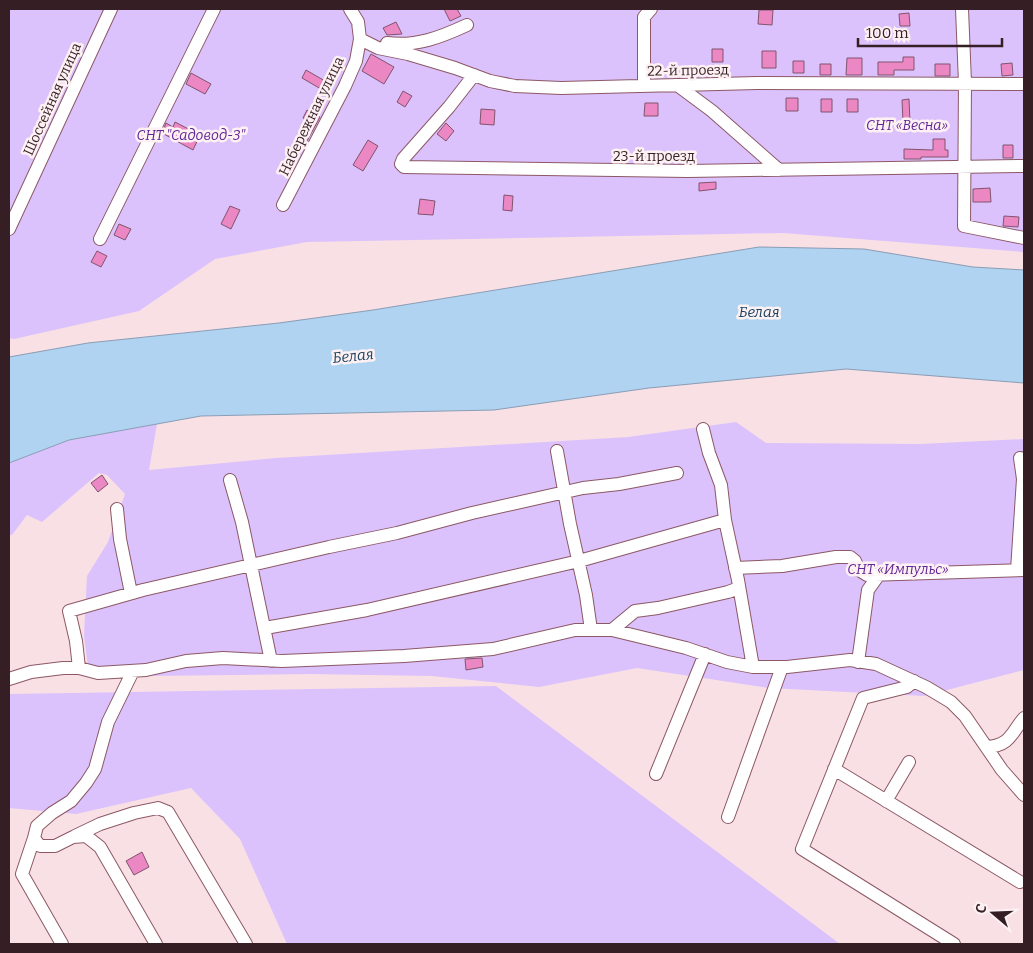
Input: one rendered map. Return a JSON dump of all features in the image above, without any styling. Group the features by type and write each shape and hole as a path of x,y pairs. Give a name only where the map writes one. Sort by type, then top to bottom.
{"street":[{"name":"Шоссейная улица","path":"9,229 110,9"},
{"path":"100,239 214,9"},
{"path":"350,9 358,22 360,38 398,45 428,41 467,25"},
{"path":"644,86 644,17 651,9"},
{"path":"962,9 965,83 964,226 1024,238"},
{"name":"22-й проезд","path":"360,38 378,48 417,57 490,81 514,86 561,88 757,83 1024,84"},
{"name":"Набережная улица","path":"283,205 345,86 356,61 360,38"},
{"name":"23-й проезд","path":"474,75 449,107 403,159 401,164 404,167 669,171 1024,166"},
{"path":"677,85 712,111 779,170"},
{"path":"703,429 709,453 721,486 725,520 753,667"},
{"path":"557,451 591,630"},
{"path":"735,568 782,566 836,557 850,557 859,570 867,575 878,576 947,571 1021,570 1024,479 1020,458"},
{"path":"79,668 76,641 69,611 131,594 583,488 619,484 677,473"},
{"path":"230,480 242,522 271,661"},
{"path":"117,509 120,539 131,594"},
{"path":"265,628 367,610 579,561 725,520"},
{"path":"858,662 868,590 878,576"},
{"path":"612,630 635,611 674,604 739,588"},
{"path":"9,679 31,672 64,668 79,668 98,673 133,671 186,661 223,658 271,661 404,656 493,649 575,630 612,630 678,646 727,662 753,667 782,667 850,660 876,664 914,681 951,702 965,716 1002,770 1024,795"},
{"path":"656,774 705,654"},
{"path":"728,817 782,667"},
{"path":"62,944 22,874 38,826 52,813 71,801 95,769 108,722 133,671"},
{"path":"914,681 907,687 863,698 802,849 954,944"},
{"path":"987,747 1002,744 1012,736 1024,718"},
{"path":"886,801 909,762"},
{"path":"834,769 1020,882"},
{"path":"34,838 40,846 55,846 100,824 134,813 158,808 168,812 246,944"},
{"path":"73,837 86,836 100,847 156,944"}],"green space":[{"name":"СНТ «Весна»","path":"9,9 1024,9 1024,252 783,233 307,242 215,259 139,311 14,339 9,338"},
{"name":"СНТ «Импульс»","path":"736,422 766,443 920,444 1024,439 1024,670 924,696 769,688 637,668 539,687 432,676 309,674 89,675 84,636 87,576 108,542 125,494 107,475 99,473 42,522 27,515 12,535 9,535 9,463 69,440 157,424 149,470 276,458 628,437"},
{"path":"496,686 840,944 287,944 240,839 191,788 76,814 9,808 9,694"}],"water":[{"name":"Белая","path":"759,247 864,249 973,267 1024,270 1024,383 846,369 649,388 494,410 201,416 69,440 9,463 9,357 88,343 279,323 373,310"}],"building":[{"path":"444,9 457,9 461,16 450,21"},
{"path":"759,10 773,10 772,25 758,24"},
{"path":"909,13 910,26 900,26 899,14"},
{"path":"396,22 402,34 387,35 383,28"},
{"path":"712,49 723,49 723,62 712,62"},
{"path":"762,51 776,51 776,68 762,68"},
{"path":"371,54 394,67 384,84 362,71"},
{"path":"903,57 914,57 914,70 894,70 894,75 878,75 878,62 903,62"},
{"path":"847,58 862,58 862,75 846,75"},
{"path":"793,61 804,61 804,73 793,73"},
{"path":"1012,63 1013,75 1002,76 1001,64"},
{"path":"820,64 831,64 831,75 820,75"},
{"path":"935,64 950,64 950,76 935,76"},
{"path":"306,70 325,81 321,89 302,78"},
{"path":"191,73 211,84 205,94 186,84"},
{"path":"403,91 412,96 405,107 397,102"},
{"path":"786,98 798,98 798,111 786,111"},
{"path":"821,99 832,99 832,112 821,112"},
{"path":"847,99 858,99 858,112 847,112"},
{"path":"909,99 910,122 903,122 902,100"},
{"path":"645,103 658,103 658,116 644,116"},
{"path":"481,109 495,110 494,125 480,124"},
{"path":"307,110 320,117 306,143 299,138 310,122 303,118"},
{"path":"175,122 200,135 193,150 162,133 166,123 173,127"},
{"path":"446,123 454,131 446,141 437,134"},
{"path":"933,139 945,139 945,150 948,150 948,157 904,159 904,149 933,150"},
{"path":"368,140 378,146 363,171 353,165"},
{"path":"1003,145 1013,145 1013,158 1003,158"},
{"path":"716,182 716,189 699,191 699,183"},
{"path":"990,188 991,202 973,202 973,189"},
{"path":"504,195 513,196 512,211 503,210"},
{"path":"420,199 435,201 433,215 418,214"},
{"path":"230,206 240,210 231,229 221,224"},
{"path":"1004,216 1019,217 1018,227 1003,226"},
{"path":"119,224 131,229 125,240 114,235"},
{"path":"97,251 107,256 101,267 91,262"},
{"path":"102,475 108,484 98,492 91,483"},
{"path":"482,658 483,667 466,670 465,659"},
{"path":"142,852 149,867 134,875 126,861"}],"park label":[{"name":"СНТ \"Садовод-3\"","path":"191,135"}]}
